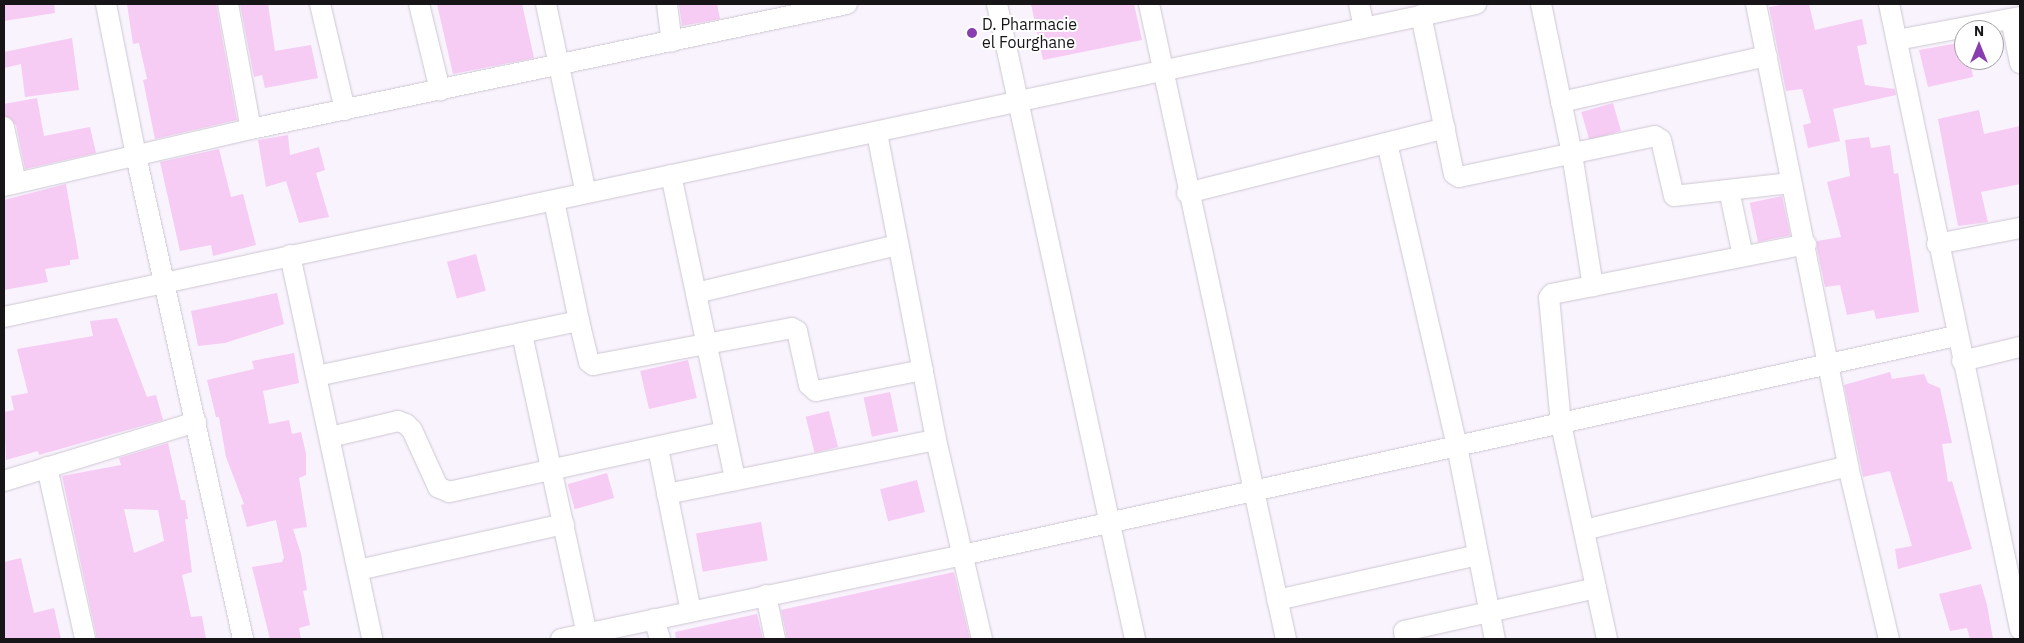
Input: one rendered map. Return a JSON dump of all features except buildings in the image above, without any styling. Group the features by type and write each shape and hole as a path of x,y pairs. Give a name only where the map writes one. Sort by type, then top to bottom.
{"street":[{"path":"106,4 136,156 243,639"},
{"path":"228,4 251,129"},
{"path":"320,4 345,110"},
{"path":"419,4 440,90"},
{"path":"546,4 586,193"},
{"path":"667,4 672,42"},
{"path":"4,126 10,184 251,129 672,42 761,13 848,4"},
{"path":"996,4 1135,639"},
{"path":"1149,4 1164,70 1187,193 1286,639"},
{"path":"1359,4 1364,27"},
{"path":"4,318 290,255 877,133 1018,101 1476,4"},
{"path":"1541,4 1572,154 1593,286"},
{"path":"1756,4 1790,182 1806,244 1848,466 1889,639"},
{"path":"1889,4 1956,336 2020,627"},
{"path":"1421,15 1454,174 1459,177 1655,136 1661,140 1674,196 1790,182"},
{"path":"1897,40 2016,18 2020,63"},
{"path":"1561,102 1767,56"},
{"path":"1187,193 1445,128"},
{"path":"877,133 936,440 982,639"},
{"path":"1387,143 1457,446 1495,639"},
{"path":"671,175 735,480"},
{"path":"1729,190 1743,256"},
{"path":"554,200 579,321 589,362 593,365 706,342 794,329 809,385 816,391 923,370"},
{"path":"1937,244 2020,228"},
{"path":"1607,639 1561,424 1549,298 1552,294 1806,244"},
{"path":"696,293 898,245"},
{"path":"290,255 372,639"},
{"path":"317,376 579,321"},
{"path":"522,334 587,634"},
{"path":"561,639 962,555 1956,336"},
{"path":"1962,361 2020,347"},
{"path":"330,437 398,421 406,424 412,430 438,487 443,491 552,471 725,432"},
{"path":"4,481 196,422"},
{"path":"667,494 936,440"},
{"path":"658,448 691,611"},
{"path":"1584,530 1848,466"},
{"path":"47,467 85,639"},
{"path":"358,570 564,524"},
{"path":"1277,600 1478,555"},
{"path":"1405,639 1404,631 1596,588"},
{"path":"766,596 775,639"},
{"path":"654,619 660,639"}],"place":[{"name":"D. Pharmacie el Fourghane","path":"972,33"}]}
